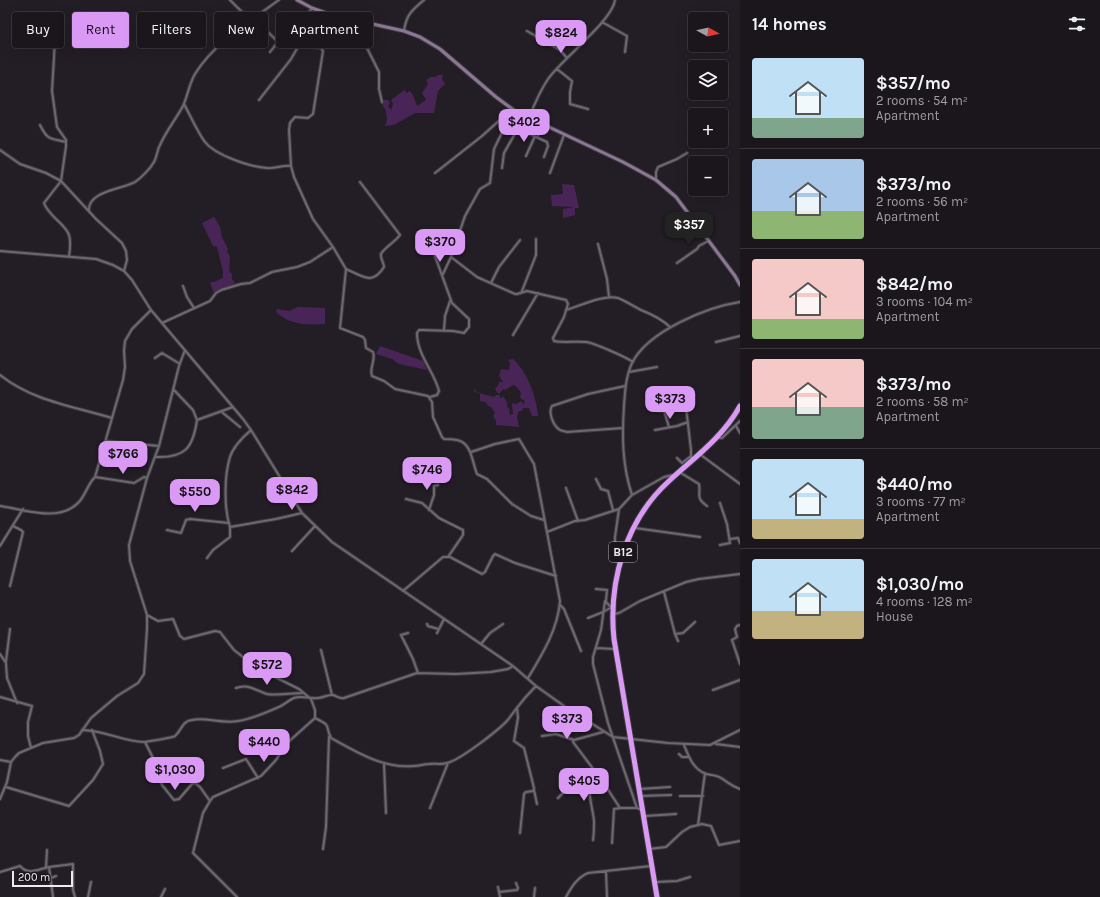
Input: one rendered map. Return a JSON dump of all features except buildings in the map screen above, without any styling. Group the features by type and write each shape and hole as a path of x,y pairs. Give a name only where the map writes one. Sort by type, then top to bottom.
{"highway":[{"name":"B12","path":"657,897 641,811 639,789 613,628 615,584 620,562 633,528 650,502 692,458 700,454 717,438 740,406"}],"street":[{"path":"230,0 242,12"},
{"path":"262,12 279,0"},
{"path":"297,0 323,12"},
{"path":"404,31 405,21 409,14 424,0"},
{"path":"529,118 538,96 548,79 602,22 615,5 615,0"},
{"path":"309,12 312,8"},
{"path":"602,22 626,36 625,52"},
{"path":"373,24 404,31 420,37 440,49 496,97 515,111 623,162 656,180 676,197 740,285"},
{"path":"527,31 560,50 567,58"},
{"path":"268,32 278,42 270,52"},
{"path":"55,48 52,91 57,126 66,142 61,181 44,203 52,216 70,235 69,257"},
{"path":"89,210 90,204 94,198 108,191 136,181 152,164 163,139 184,104 189,86 201,65 217,48"},
{"path":"259,100 291,59 297,48"},
{"path":"321,48 323,51 313,114 308,118 295,117 290,123 291,166 308,210 346,269 369,279 375,278 384,267 381,257 382,252 400,235 360,182"},
{"path":"367,48 379,72 379,89 382,102"},
{"path":"557,68 572,81 570,104 588,109"},
{"path":"184,104 204,141 223,155 264,168 285,165 291,166"},
{"path":"442,275 451,257 465,216 480,189 490,183 494,149 509,118 515,111"},
{"path":"435,173 501,118 509,118"},
{"path":"526,156 536,136 545,125"},
{"path":"40,126 47,137 66,142"},
{"path":"502,168 504,153 519,129 536,136 548,144 544,157"},
{"path":"550,173 564,135"},
{"path":"0,150 20,164 61,181 122,242 126,251 127,260 124,271"},
{"path":"656,180 656,172 658,167 677,159 686,153"},
{"path":"522,291 536,255 536,239"},
{"path":"491,283 499,267 520,240"},
{"path":"677,263 708,241"},
{"path":"346,269 340,326 341,329 363,337 366,348 373,352 375,356 371,373 372,376 384,381 395,389 424,394 430,397 437,395 439,391 422,356 418,344 417,333 419,330 444,330 464,333 467,331 470,323 469,319 458,310 450,300 431,244 428,243 417,248"},
{"path":"598,244 607,279 609,298"},
{"path":"162,323 210,301 216,293 221,290 250,283 272,272 297,268 310,262 333,247"},
{"path":"0,251 96,259 113,264 124,271 132,280 151,310 234,407 251,430 302,512 315,526 332,542 513,666 536,686 564,706 613,737 684,745 716,744 740,747"},
{"path":"451,257 477,277 515,294 522,291 527,291 566,300 568,304 564,317 554,338 554,342 586,342 624,356 633,362"},
{"path":"182,286 187,298 194,308"},
{"path":"513,335 538,294"},
{"path":"566,310 609,298 616,298 623,300 659,319 670,327"},
{"path":"444,330 445,316 450,300"},
{"path":"632,495 624,462 623,428 626,386 633,362 651,341 670,327 721,305 740,302"},
{"path":"0,506 47,514 69,510 79,502 90,482 95,477 106,441 123,380 125,367 125,341 132,329 151,310"},
{"path":"716,342 740,336"},
{"path":"0,799 6,787 11,762 15,757 31,748 50,742 69,740 79,735 95,714 117,696 142,679 146,659 148,628 147,615 130,561 129,549 147,478 156,457 173,389 185,350"},
{"path":"155,358 162,353 180,364"},
{"path":"629,372 657,367"},
{"path":"0,375 11,384 36,397 112,418"},
{"path":"623,428 589,431 578,430 567,432 559,429 550,412 552,406 588,394 626,386"},
{"path":"156,457 174,456 188,447 193,438 197,420 193,410 173,389"},
{"path":"430,397 433,417 442,438 462,442 471,452 473,464 477,474 487,479 520,510 531,516 544,520"},
{"path":"197,420 234,407"},
{"path":"663,407 668,427"},
{"path":"677,458 682,463 692,458 686,407"},
{"path":"222,411 240,427"},
{"path":"658,411 664,411"},
{"path":"717,438 722,438 740,421"},
{"path":"655,430 688,422"},
{"path":"736,425 740,433"},
{"path":"207,558 216,547 230,537 226,486 230,455 240,440 251,430"},
{"path":"471,452 519,439 534,464 556,576 560,605 557,621 544,650 528,678"},
{"path":"106,441 159,446"},
{"path":"700,454 740,484"},
{"path":"620,562 615,561 615,537 619,509 632,495 664,477 678,474 699,484 698,496 700,501 707,506"},
{"path":"95,477 134,484 144,478 147,478"},
{"path":"596,479 601,489 608,491 613,510"},
{"path":"429,510 434,494 434,486 438,485"},
{"path":"566,488 578,520"},
{"path":"406,499 422,503 439,518 461,528 464,532 448,557"},
{"path":"720,503 730,539 730,543 720,545"},
{"path":"547,532 578,520 585,520 619,509"},
{"path":"0,546 23,510"},
{"path":"230,528 302,512"},
{"path":"167,530 181,534 186,520 190,519 229,523"},
{"path":"10,586 23,532 13,526"},
{"path":"292,551 315,526"},
{"path":"633,528 700,538"},
{"path":"730,539 738,538 740,543"},
{"path":"403,591 443,557 448,557 482,574 493,556 496,554 515,563 556,576"},
{"path":"613,614 619,613 640,601 686,582 740,574"},
{"path":"596,589 607,590 601,630 593,657 594,672 613,737 641,811"},
{"path":"664,592 678,641"},
{"path":"606,601 613,607"},
{"path":"560,605 564,609 581,651"},
{"path":"588,618 613,607"},
{"path":"147,615 158,621 173,619 180,636 184,639 215,631 220,632 234,650 257,668 304,692 311,699 316,718"},
{"path":"437,633 444,619"},
{"path":"675,634 683,633 695,622"},
{"path":"427,624 428,626 438,629"},
{"path":"481,644 490,633 502,624"},
{"path":"740,625 735,629 737,637 732,640 740,664"},
{"path":"10,629 6,663 7,678 18,702"},
{"path":"408,633 400,635 413,659 418,673"},
{"path":"596,648 616,649"},
{"path":"321,650 332,695"},
{"path":"0,654 6,663"},
{"path":"82,730 92,730 125,739 145,742 171,738 175,736 185,722 190,720 198,719 223,722 236,721 262,714 293,698 305,697 311,699 332,695 344,698 418,673 456,674 491,672 508,669 513,666"},
{"path":"713,690 740,680"},
{"path":"236,688 245,686 267,694 304,692"},
{"path":"329,736 346,747 384,763 401,766 413,766 427,764 439,765 448,763 464,754 508,720 517,707 536,686"},
{"path":"0,697 32,706 28,722 28,736 31,748"},
{"path":"517,707 518,718 514,741 524,748 537,804"},
{"path":"316,718 327,724 329,736 326,827 323,849"},
{"path":"237,897 193,853 203,814 210,801 224,792 258,778 270,767 286,744 316,718"},
{"path":"6,787 69,806 93,780 103,764 92,730"},
{"path":"716,744 740,730"},
{"path":"542,736 556,734 574,740 603,732"},
{"path":"574,740 574,743 620,808"},
{"path":"145,742 153,758 162,786 174,800 179,799 192,784 195,783 200,787 210,801"},
{"path":"684,745 689,757 696,767 705,773 720,778 730,786 740,790"},
{"path":"679,754 682,757 689,757"},
{"path":"223,768 246,759 258,778"},
{"path":"0,760 11,762"},
{"path":"384,763 386,813"},
{"path":"430,808 448,763"},
{"path":"592,769 589,776 589,793 594,822 594,840"},
{"path":"698,825 705,773"},
{"path":"558,798 568,788 589,776"},
{"path":"639,789 670,787"},
{"path":"520,833 524,794 534,790"},
{"path":"640,796 671,795"},
{"path":"680,796 703,796"},
{"path":"612,843 614,809 620,808 676,814"},
{"path":"649,849 666,847 682,832 690,827 706,824 711,826 718,845 740,841"},
{"path":"48,850 47,868 51,878 53,897"},
{"path":"0,872 20,866 24,870 34,872 47,868 73,864 73,890 75,897"},
{"path":"566,897 575,882 580,877 594,871 652,866"},
{"path":"606,871 607,897"},
{"path":"51,878 56,876"},
{"path":"655,882 677,881 690,877"},
{"path":"88,897 91,882"},
{"path":"499,892 517,890 518,888 516,884"},
{"path":"498,887 500,897"},
{"path":"534,897 536,888"},
{"path":"161,897 165,890"}],"shaded area":[{"path":"438,75 443,75 442,79 445,84 438,91 434,113 415,113 394,125 385,126 387,120 386,111 382,104 384,100 388,100 390,103 388,106 391,110 393,104 391,100 406,89 406,93 410,91 413,95 417,106 426,100 422,93 428,84 426,80"},
{"path":"562,184 574,185 579,208 575,208 575,215 563,218 563,209 574,207 552,206 551,195 563,194"},
{"path":"214,217 220,227 222,237 228,249 227,252 230,256 229,271 232,274 232,279 235,283 214,294 210,282 223,278 223,271 217,247 213,246 202,223"},
{"path":"298,307 325,308 325,324 305,324 293,322 287,320 276,312 277,309 289,311"},
{"path":"380,346 423,361 427,370 399,364 392,359 376,354"},
{"path":"513,359 523,370 527,378 536,401 538,416 532,416 529,408 523,408 522,411 519,411 517,417 519,427 496,425 496,421 493,416 495,413 486,402 480,401 480,394 474,391 474,389 479,393 494,397 496,395 500,395 500,399 503,396 507,402 507,408 509,407 510,415 513,414 512,403 516,404 522,401 523,405 525,401 521,399 519,389 513,385 505,390 503,389 499,394 495,388 498,386 499,382 503,382 499,376 501,369 509,370 510,363 508,360"}]}
